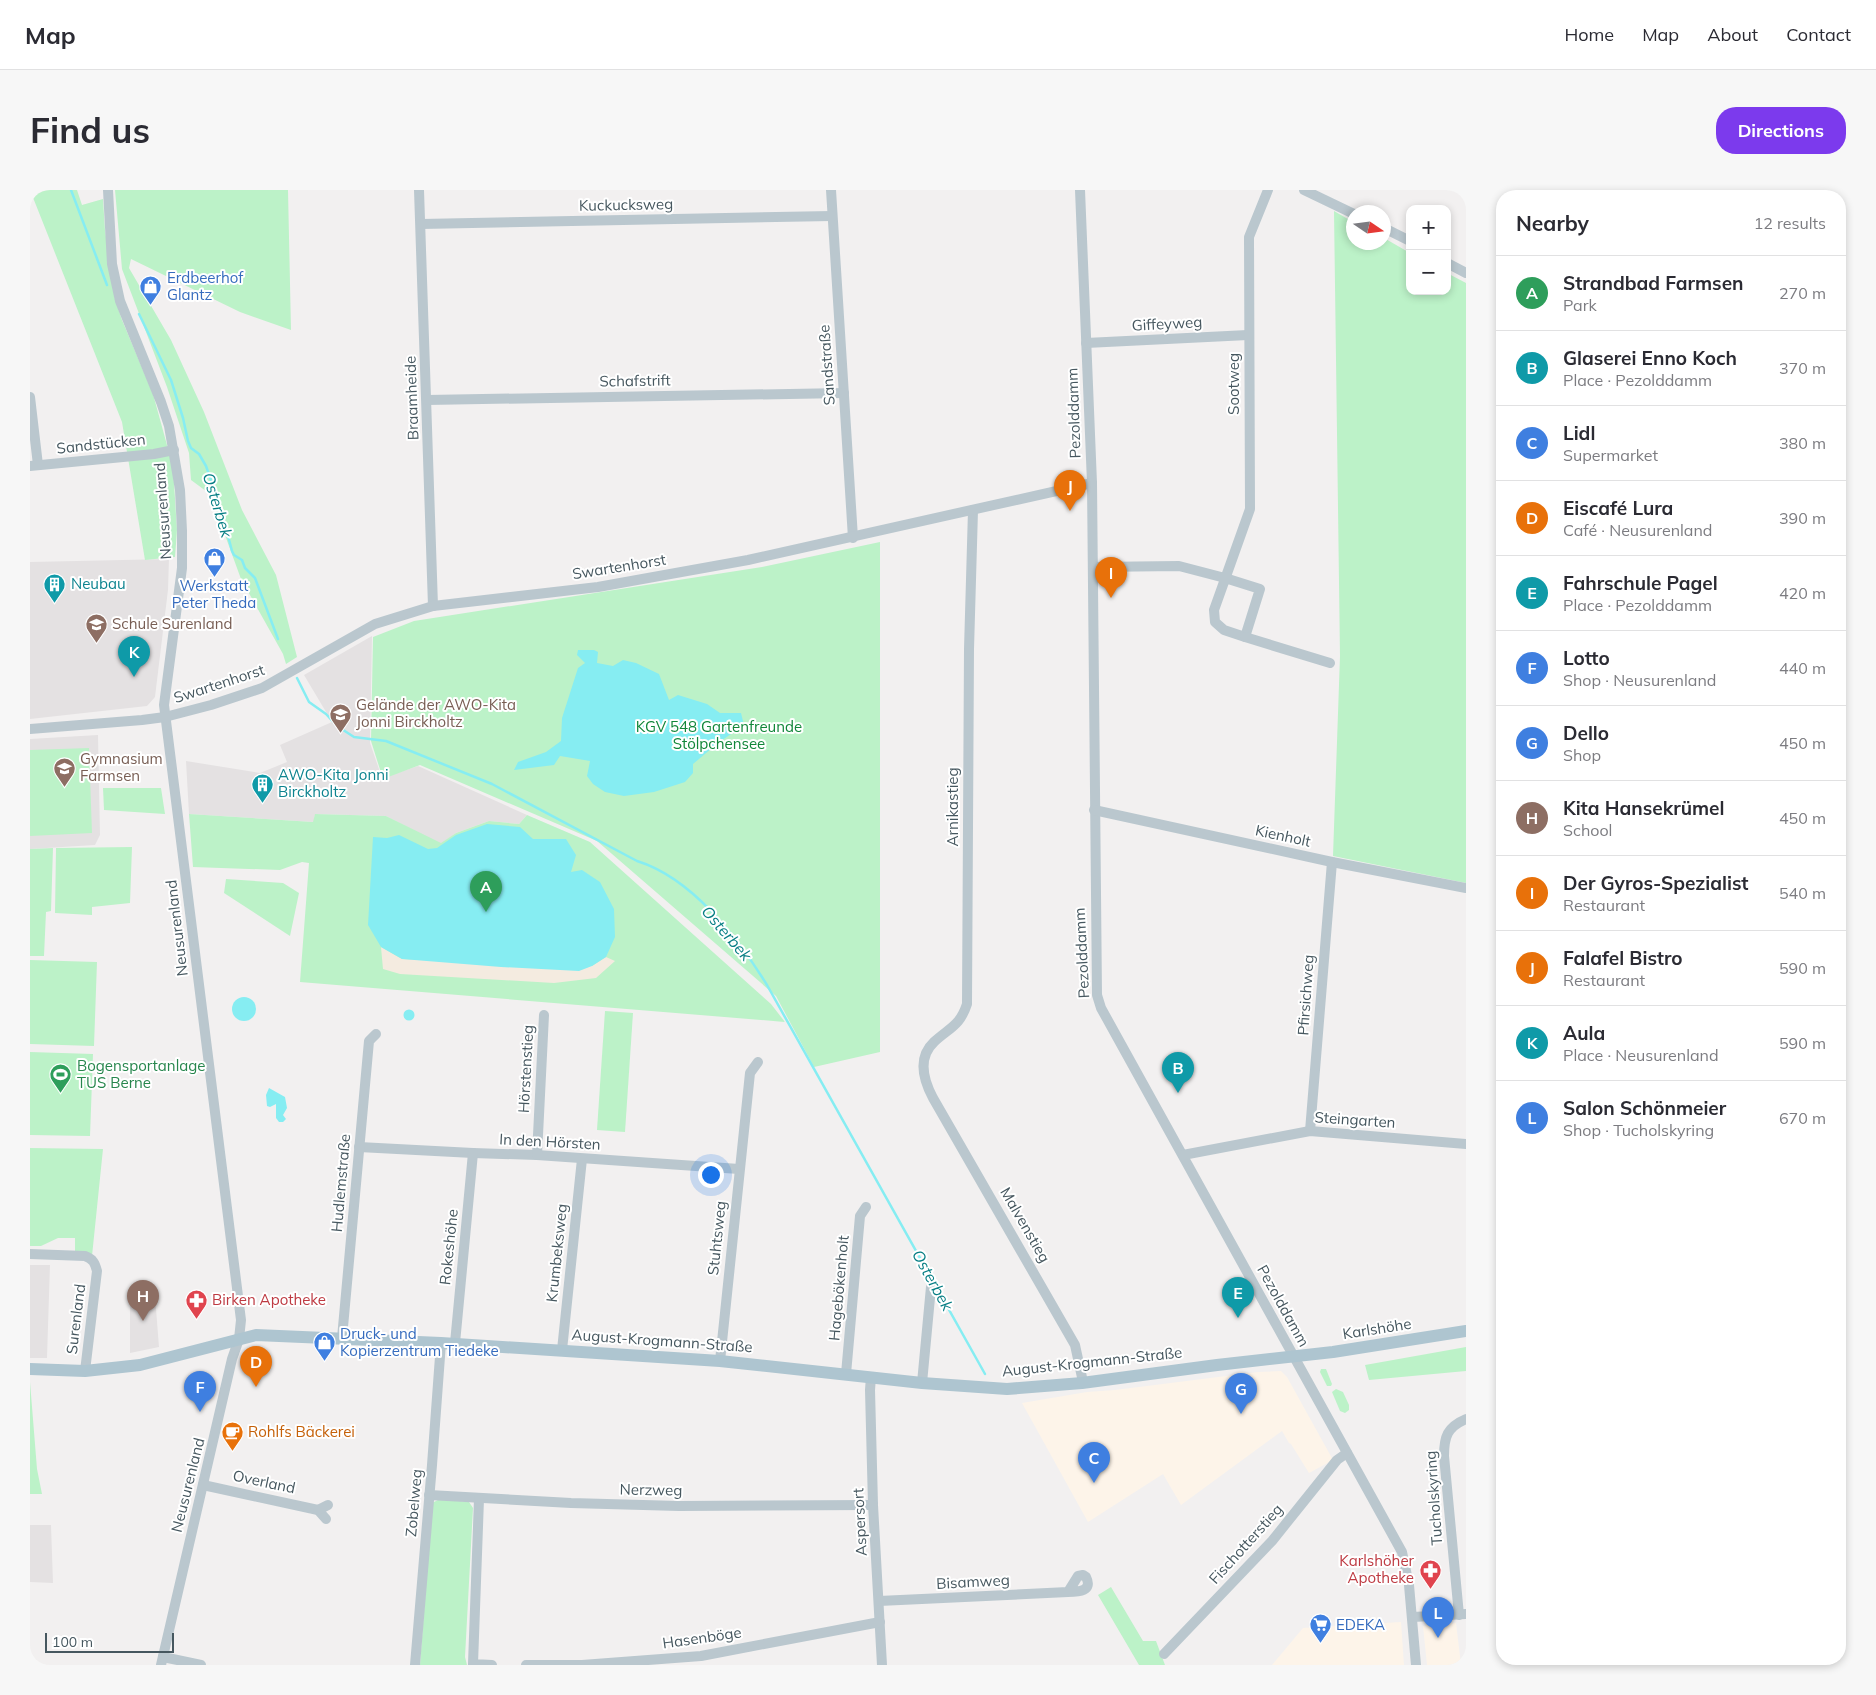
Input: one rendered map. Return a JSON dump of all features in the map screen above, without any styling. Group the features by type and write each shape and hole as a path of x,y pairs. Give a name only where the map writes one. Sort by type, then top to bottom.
{"main road":[{"name":"Karlshöhe","path":"1294,1356 1333,1352 1466,1331"},
{"name":"August-Krogmann-Straße","path":"30,1369 85,1370 140,1365 256,1335 441,1342 720,1360 922,1384 1007,1389 1083,1382 1294,1356"}],"street":[{"name":"Neusurenland","path":"108,190 112,264 120,301 161,402 174,450 180,490 182,554 180,593 164,704 241,1320 239,1338 232,1359 162,1661"},
{"name":"Braamheide","path":"420,190 433,606"},
{"name":"Sandstraße","path":"831,190 853,538"},
{"name":"Pezolddamm","path":"1080,190 1092,483 1097,995 1101,1008 1402,1552 1413,1617 1416,1665"},
{"name":"Sootweg","path":"1245,637 1224,630 1215,622 1214,610 1250,509 1249,237 1268,190"},
{"path":"1304,190 1346,210"},
{"name":"Kuckucksweg","path":"421,224 832,216"},
{"path":"1391,232 1406,239"},
{"path":"1451,265 1466,273"},
{"name":"Giffeyweg","path":"1086,343 1248,335"},
{"name":"Schafstrift","path":"427,400 796,392 844,393"},
{"path":"30,397 34,466"},
{"name":"Sandstücken","path":"34,466 154,454 174,450"},
{"name":"Swartenhorst","path":"30,729 165,717 211,705 262,688 376,624 433,606 598,587 748,560 1092,483"},
{"name":"Arnikastieg","path":"928,1088 923,1072 925,1056 932,1044 954,1027 963,1016 967,1004 969,649 973,510"},
{"path":"1093,567 1179,566 1260,589 1245,637 1330,664"},
{"name":"Kienholt","path":"1094,810 1332,862 1466,888"},
{"name":"Pfirsichweg","path":"1310,1131 1332,862"},
{"name":"Hörstenstieg","path":"537,1154 544,1015"},
{"name":"Hudlemstraße","path":"342,1338 370,1040 376,1034"},
{"name":"Stuhtsweg","path":"720,1360 750,1073 758,1062"},
{"name":"Malvenstieg","path":"928,1088 1075,1345 1083,1382"},
{"name":"Steingarten","path":"1183,1155 1310,1131 1466,1144"},
{"name":"In den Hörsten","path":"359,1147 473,1153 537,1154 739,1170"},
{"name":"Rokeshöhe","path":"455,1343 473,1153"},
{"name":"Krumbeksweg","path":"562,1350 582,1159"},
{"name":"Hagebökenholt","path":"846,1374 860,1216 866,1207"},
{"name":"Surenland","path":"30,1254 86,1256 95,1263 96,1271 85,1370"},
{"path":"922,1384 931,1287"},
{"name":"Zobelweg","path":"415,1665 441,1342"},
{"name":"Aspersort","path":"871,1377 873,1505 882,1665"},
{"name":"Tucholskyring","path":"1413,1617 1462,1614 1444,1462 1444,1442 1448,1431 1466,1420"},
{"name":"Fischotterstieg","path":"1164,1654 1272,1540 1337,1460 1347,1453"},
{"name":"Overland","path":"203,1485 323,1507 326,1519"},
{"name":"Nerzweg","path":"429,1495 479,1499 680,1506 873,1505"},
{"path":"479,1499 473,1664 492,1665"},
{"name":"Bisamweg","path":"879,1601 1068,1592"},
{"name":"Hasenböge","path":"526,1665 582,1665 701,1656 880,1622"},
{"path":"162,1661 201,1665"}],"shaded area":[{"name":"Schule Surenland","path":"169,559 168,590 155,697 147,706 30,719 30,562"},
{"name":"Gelände der AWO-Kita Jonni Birckholtz","path":"372,636 370,743 382,778 418,766 527,815 519,824 489,821 456,833 441,844 386,816 315,814 314,822 189,814 186,761 260,773 287,762 280,745 332,722 304,675"},
{"name":"Gymnasium Farmsen","path":"98,735 100,835 95,845 30,849 30,739"},
{"path":"30,1265 50,1265 47,1358 30,1358"},
{"path":"130,1295 155,1296 159,1347 130,1353"},
{"path":"1281,1371 1287,1377 1333,1460 1309,1473 1282,1431 1181,1505 1163,1474 1088,1522 1022,1403 1087,1392"},
{"path":"30,1525 51,1525 53,1583 30,1582"},
{"path":"1401,1622 1404,1665 1272,1665 1303,1628"},
{"path":"1456,1623 1461,1665 1427,1665 1423,1626"}],"green space":[{"path":"30,190 77,190 82,205 103,199 105,230 115,299 153,394 173,467 177,530 175,557 145,560 122,422"},
{"path":"115,190 288,190 291,330 240,312 131,259 129,268 171,340 204,412 242,510 276,575 297,657 286,664 283,654 241,579 210,494 191,480 189,453 167,387 122,269"},
{"path":"1334,211 1346,218 1346,250 1391,250 1391,242 1406,251 1406,295 1451,295 1451,275 1466,283 1466,883 1333,856 1340,656"},
{"name":"KGV 548 Gartenfreunde Stölpchensee","path":"880,542 880,1052 814,1067 776,996 597,841 420,765 383,779 371,741 373,637 414,621 762,567"},
{"name":"Gymnasium Farmsen","path":"89,748 92,833 30,836 30,750"},
{"path":"103,788 161,788 165,814 104,810"},
{"path":"189,814 313,822 315,814 386,816 441,843 456,833 489,821 519,824 527,815 590,842 771,1004 785,1022 300,982 309,863 302,862 280,870 193,867"},
{"path":"132,847 130,903 92,907 92,915 55,913 56,848"},
{"path":"53,848 51,911 46,912 44,956 30,956 30,849"},
{"path":"226,879 283,883 299,893 290,936 224,893"},
{"path":"30,960 97,962 94,1046 30,1044"},
{"path":"605,1011 633,1013 625,1132 597,1130"},
{"name":"Bogensportanlage TUS Berne","path":"30,1052 93,1054 90,1136 30,1135"},
{"path":"30,1148 103,1149 92,1256 75,1253 75,1238 58,1238 41,1246 30,1246"},
{"path":"1466,1347 1466,1371 1369,1380 1365,1365"},
{"path":"1321,1369 1326,1369 1332,1384 1331,1386 1327,1386 1320,1372"},
{"path":"30,1382 37,1469 42,1494 30,1494"},
{"path":"1336,1389 1343,1392 1349,1405 1349,1410 1345,1413 1340,1411 1332,1392"},
{"path":"440,1499 469,1502 473,1508 465,1657 467,1665 420,1665 432,1503"},
{"path":"1111,1587 1143,1641 1156,1641 1165,1665 1139,1665 1098,1595"}],"sand":[{"path":"381,947 402,959 592,966 606,957 615,961 596,978 554,983 400,974 383,969"}],"water":[{"path":"578,650 594,650 598,652 597,663 613,666 623,660 636,663 659,674 669,700 678,695 707,704 720,713 741,713 744,725 693,764 693,773 685,782 654,792 624,796 605,792 593,784 587,776 590,761 560,756 554,765 514,770 518,762 546,752 561,741 562,718 578,668 585,663 577,655"},
{"path":"487,824 520,827 533,839 566,839 576,855 571,872 582,870 600,882 614,909 615,937 606,957 592,966 579,971 402,959 381,947 368,925 373,837 387,838 399,835 428,849 437,848 456,835"},
{"path":"244,997 249,998 255,1004 255,1014 249,1020 244,1021 239,1020 233,1014 232,1009 233,1004 239,998"},
{"path":"409,1009 415,1015 409,1021 403,1015"},
{"path":"269,1088 285,1097 287,1108 283,1115 286,1119 283,1122 279,1122 276,1118 276,1104 270,1107 267,1106 266,1095"}],"waterway":[{"name":"Osterbek","path":"71,190 107,285"},
{"name":"Osterbek","path":"139,314 171,380 191,448 199,454 206,466 221,509 232,551 234,555 242,560 245,568 255,578 278,639"},
{"name":"Osterbek","path":"297,678 309,702 326,714 337,726 354,737 386,741 492,784 637,861 657,869 695,895 712,912 742,948 767,985 985,1374"}],"place":[{"name":"Erdbeerhof Glantz","path":"151,306"},
{"name":"Falafel Bistro","path":"1070,511"},
{"name":"Werkstatt Peter Theda","path":"214,577"},
{"name":"Der Gyros-Spezialist","path":"1111,598"},
{"name":"Neubau","path":"55,603"},
{"name":"Schule Surenland","path":"96,643"},
{"name":"Aula","path":"134,677"},
{"name":"Gelände der AWO-Kita Jonni Birckholtz","path":"340,733"},
{"name":"Gymnasium Farmsen","path":"64,787"},
{"name":"AWO-Kita Jonni Birckholtz","path":"262,803"},
{"name":"Strandbad Farmsen","path":"486,912"},
{"name":"Glaserei Enno Koch","path":"1178,1093"},
{"name":"Bogensportanlage TUS Berne","path":"61,1094"},
{"name":"Fahrschule Pagel","path":"1238,1318"},
{"name":"Birken Apotheke","path":"196,1319"},
{"name":"Kita Hansekrümel","path":"143,1321"},
{"name":"Druck- und Kopierzentrum Tiedeke","path":"324,1362"},
{"name":"Eiscafé Lura","path":"256,1387"},
{"name":"Lotto","path":"200,1412"},
{"name":"Dello","path":"1241,1414"},
{"name":"Rohlfs Bäckerei","path":"232,1451"},
{"name":"Lidl","path":"1094,1483"},
{"name":"Karlshöher Apotheke","path":"1430,1589"},
{"name":"Salon Schönmeier","path":"1438,1638"},
{"name":"EDEKA","path":"1320,1644"}]}
